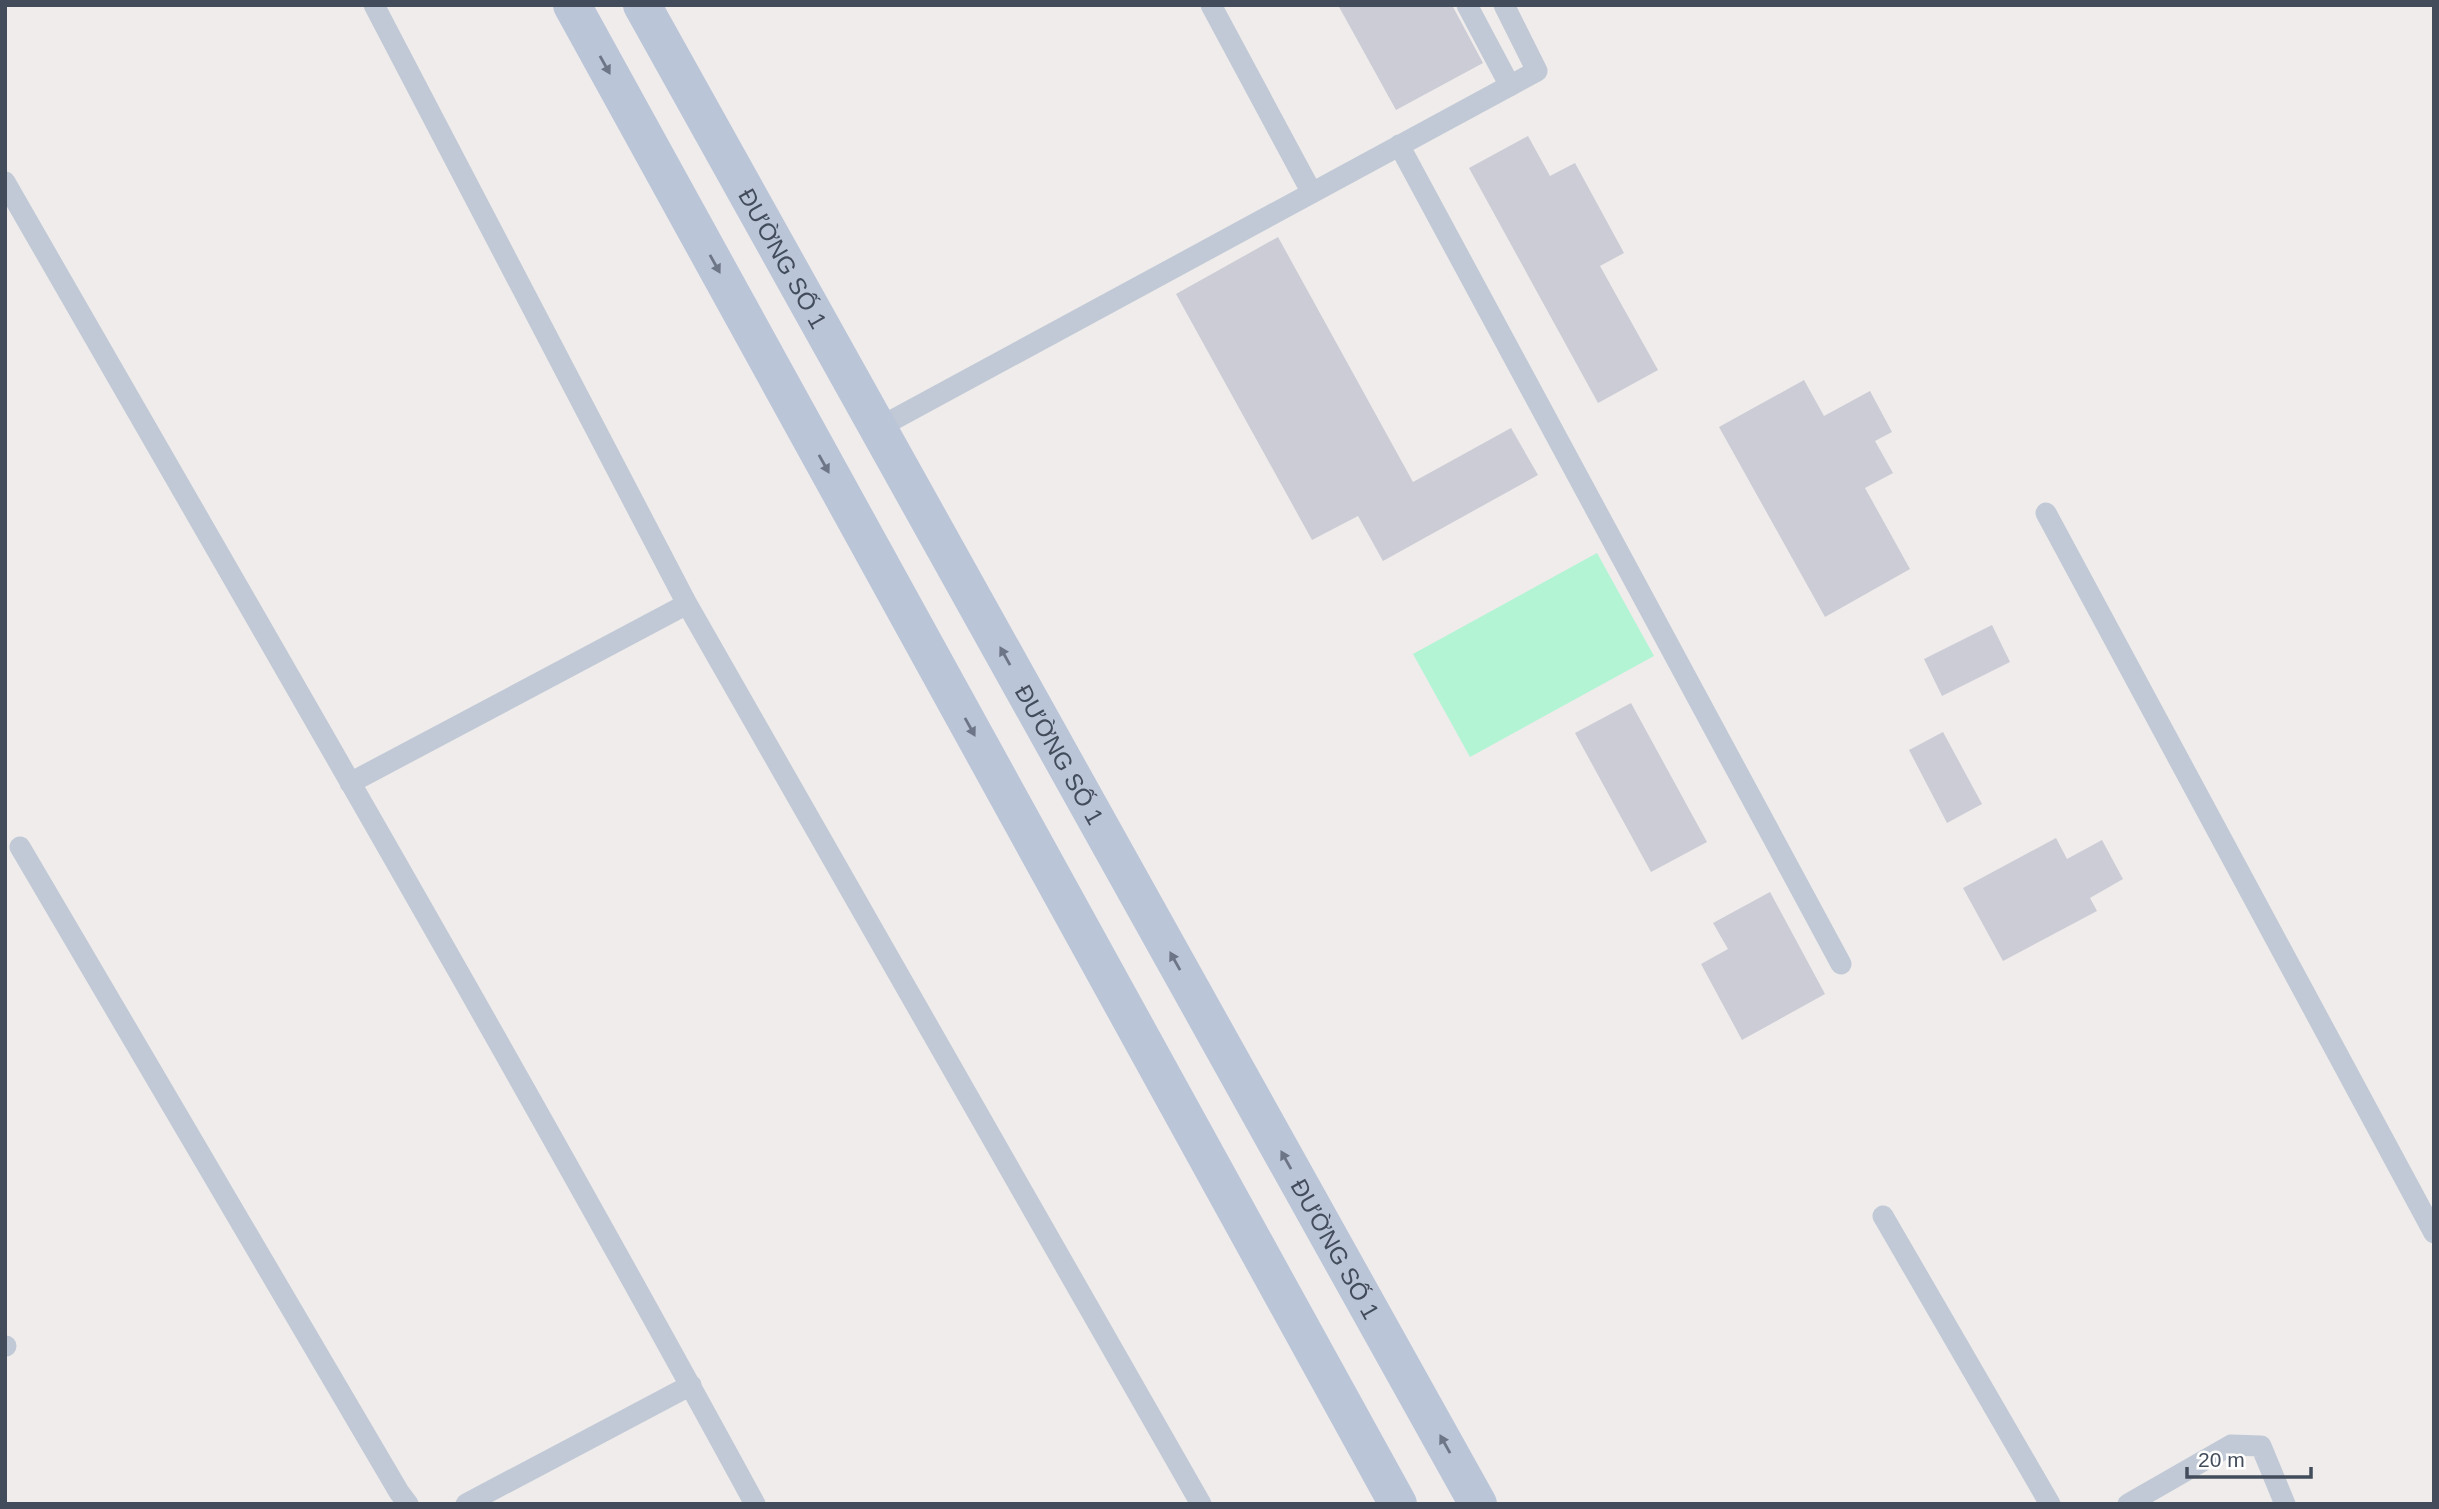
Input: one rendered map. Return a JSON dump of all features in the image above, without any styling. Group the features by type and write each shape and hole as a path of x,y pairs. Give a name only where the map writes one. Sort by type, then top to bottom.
{"main road":[{"path":"572,5 1398,1504"},
{"name":"ĐƯỜNG SỐ 1","path":"642,5 1478,1504"}],"lane":[{"path":"374,5 687,604 1200,1504"},
{"path":"1211,5 1312,193"},
{"path":"1467,5 1510,86"},
{"path":"878,428 1537,71 1504,5"},
{"path":"1399,145 1841,964"},
{"path":"5,182 350,783 691,1385 755,1504"},
{"path":"2046,513 2434,1233"},
{"path":"350,783 687,604"},
{"path":"20,847 408,1504"},
{"path":"1883,1216 2050,1504"},
{"path":"467,1504 691,1385"},
{"path":"2128,1504 2231,1445 2261,1446 2285,1504"}],"green space":[{"path":"1597,553 1654,656 1470,757 1413,654"}],"building":[{"path":"1338,5 1452,5 1483,63 1396,110"},
{"path":"1528,136 1550,176 1575,163 1624,253 1600,266 1658,370 1598,403 1469,168"},
{"path":"1278,237 1413,482 1511,428 1538,475 1383,561 1358,516 1312,540 1176,294"},
{"path":"1804,380 1824,416 1870,391 1892,432 1875,441 1893,473 1865,488 1910,569 1825,617 1719,427"},
{"path":"1992,625 2010,662 1942,696 1924,659"},
{"path":"1631,703 1707,842 1651,872 1575,733"},
{"path":"1943,732 1982,804 1947,823 1909,750"},
{"path":"2056,838 2067,859 2102,840 2123,879 2090,898 2097,911 2003,961 1963,888"},
{"path":"1770,892 1825,994 1742,1040 1701,964 1728,949 1713,923"}]}
